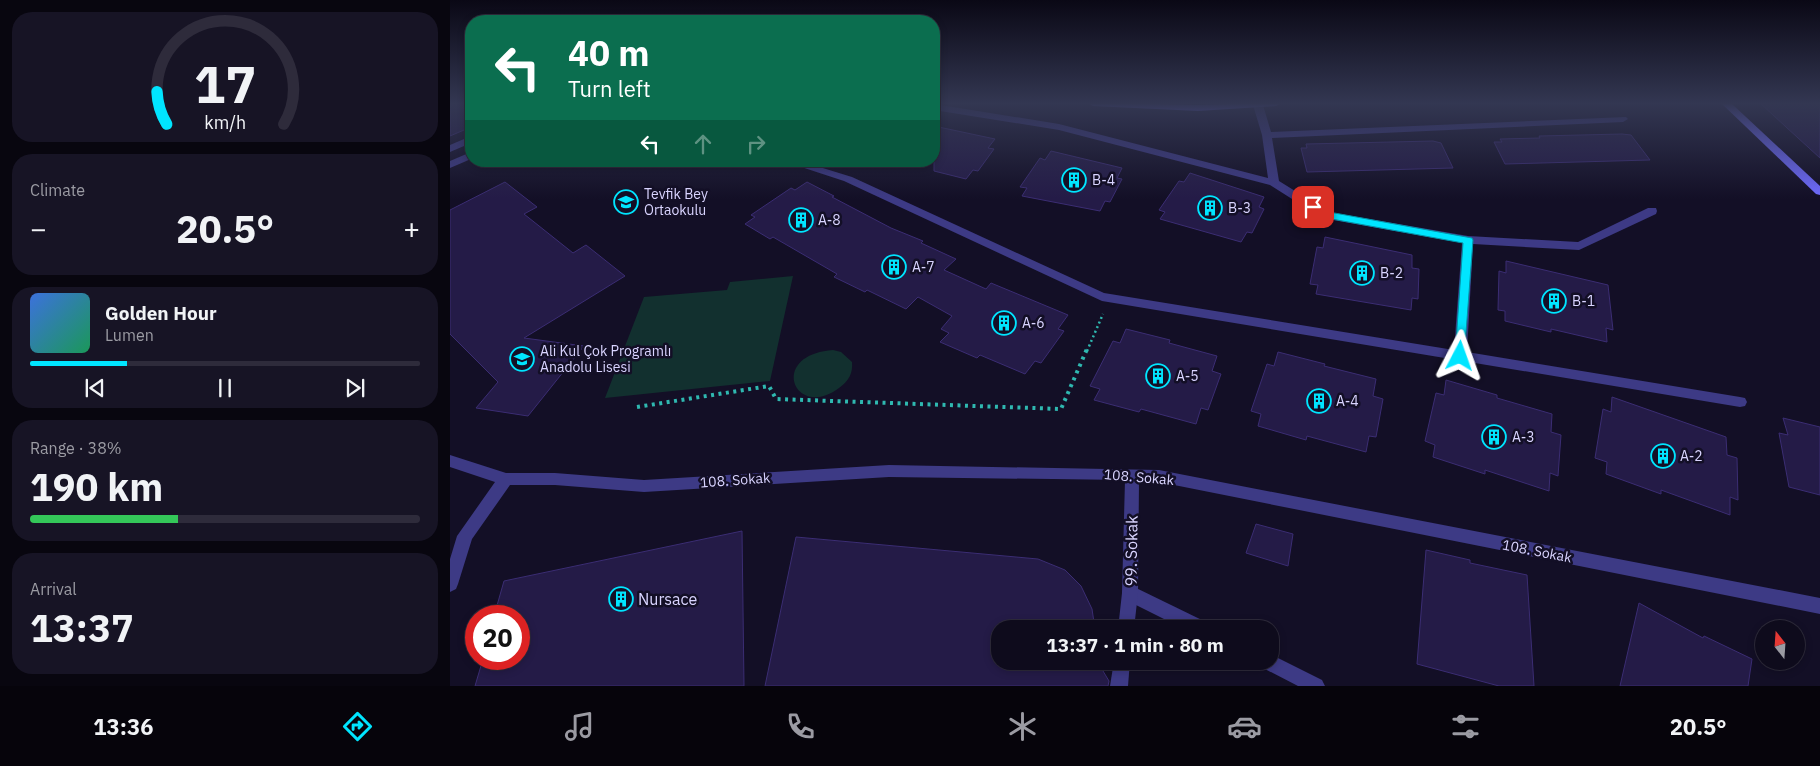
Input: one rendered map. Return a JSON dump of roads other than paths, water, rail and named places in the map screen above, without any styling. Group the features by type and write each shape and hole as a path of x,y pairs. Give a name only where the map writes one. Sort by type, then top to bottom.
{"street":[{"path":"1090,135 1274,183 1326,215 1468,240 1579,246 1652,211"},
{"path":"1267,135 1274,183"},
{"path":"1760,135 1820,192"},
{"path":"450,149 465,143"},
{"path":"450,165 465,158"},
{"path":"808,167 848,179 1102,297 1740,402"},
{"path":"1460,356 1468,240"},
{"name":"108. Sokak","path":"450,460 506,480 554,479 644,486 888,470 1159,476 1820,606"},
{"name":"99. Sokak","path":"1127,620 1130,593 1132,474"},
{"path":"450,584 465,536 506,480"},
{"path":"1130,593 1184,620"},
{"path":"1279,667 1316,686"},
{"path":"1119,686 1121,670"}],"place":[{"name":"B-4","path":"1074,180"},
{"name":"Tevfik Bey Ortaokulu","path":"626,202"},
{"name":"B-3","path":"1210,208"},
{"name":"A-8","path":"801,220"},
{"name":"A-7","path":"894,267"},
{"name":"B-2","path":"1362,273"},
{"name":"B-1","path":"1554,301"},
{"name":"A-6","path":"1004,323"},
{"name":"Ali Kul Çok Programlı Anadolu Lisesi","path":"522,359"},
{"name":"A-5","path":"1158,376"},
{"name":"A-4","path":"1319,401"},
{"name":"A-3","path":"1494,437"},
{"name":"A-2","path":"1663,456"},
{"name":"Nursace","path":"621,599"}]}
